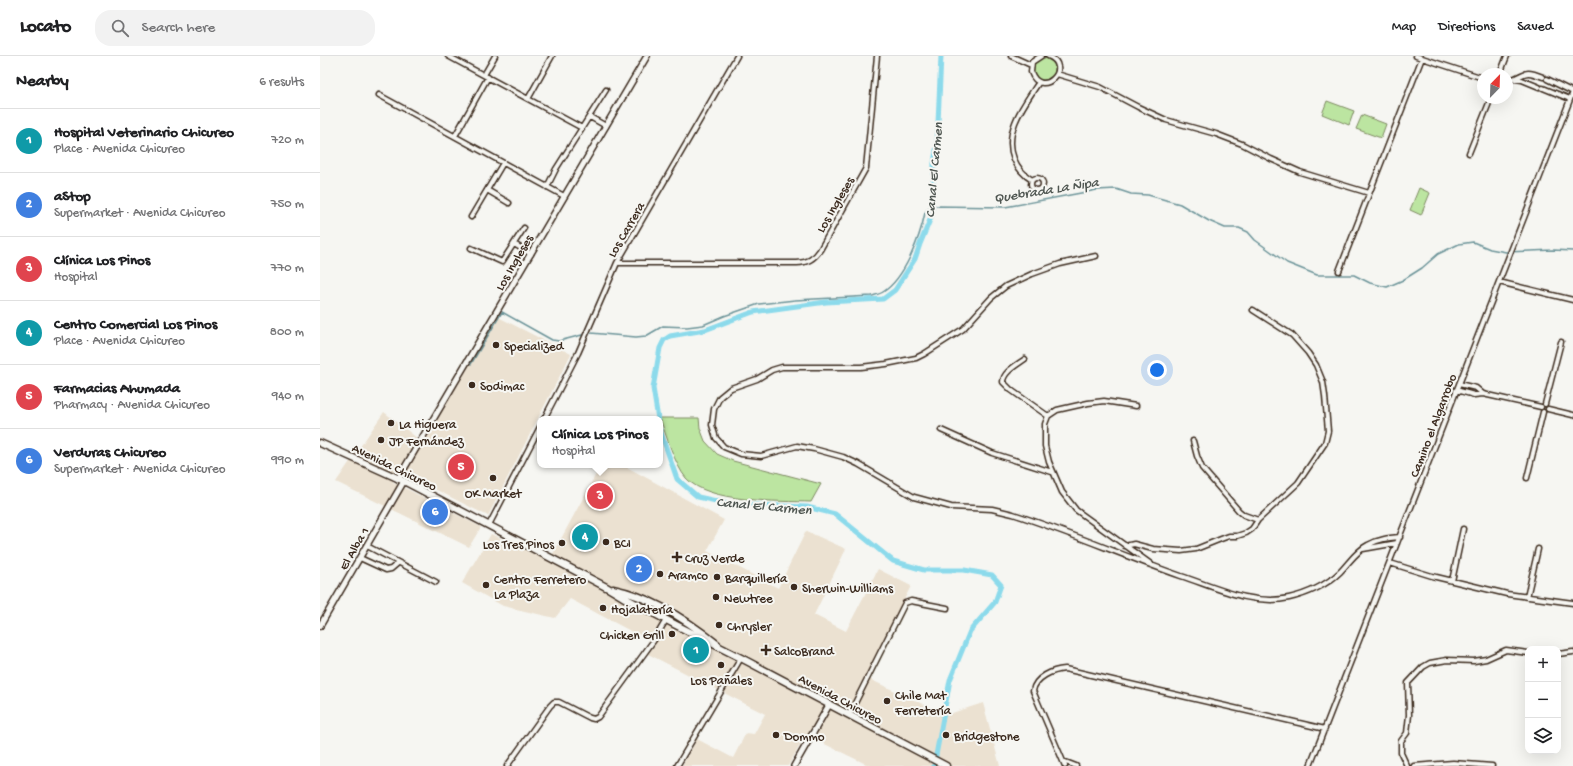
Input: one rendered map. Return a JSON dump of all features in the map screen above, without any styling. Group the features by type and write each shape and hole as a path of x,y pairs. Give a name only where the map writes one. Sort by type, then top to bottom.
{"main road":[{"name":"Avenida Chicureo","path":"320,443 401,480 489,525 666,620 945,765"},
{"name":"Avenida Chicureo","path":"608,588 637,596 677,615 725,650"}],"street":[{"path":"448,56 582,128"},
{"path":"484,75 495,56"},
{"path":"528,99 552,56"},
{"name":"Los Ingleses","path":"401,480 564,196 647,56"},
{"name":"Los Carrera","path":"546,416 578,353 617,263 737,56"},
{"name":"Los Ingleses","path":"617,263 797,264 805,263 814,258 866,168 877,56"},
{"path":"1011,56 1031,66"},
{"path":"1040,56 1034,60 1031,66 1032,75 1039,82 1054,80 1057,74 1058,68 1056,63 1049,56"},
{"path":"1416,56 1477,76"},
{"path":"1502,68 1507,56"},
{"path":"1339,271 1422,58"},
{"path":"1514,79 1525,72 1529,72 1573,92"},
{"path":"1057,74 1100,87 1166,120 1216,134 1242,144 1300,172 1369,193"},
{"path":"455,136 488,78"},
{"path":"1514,79 1522,80 1570,99"},
{"path":"1032,180 1023,174 1018,166 1011,150 1011,138 1015,122 1039,82"},
{"path":"547,187 556,169 606,90"},
{"name":"Camino el Algarrobo","path":"1310,766 1573,92"},
{"path":"380,94 564,196"},
{"path":"1469,153 1489,104"},
{"path":"590,117 606,126"},
{"path":"471,217 503,163"},
{"path":"487,190 509,203"},
{"path":"471,248 502,262 524,228"},
{"path":"514,244 531,254"},
{"path":"1096,256 1053,266 1006,286 988,300 963,329 916,358 861,367 782,367 772,370 757,379 731,388 716,404 712,417 713,432 719,443 724,447 741,454 761,456 797,446 828,452 858,464 914,497 950,507 985,508 1007,512 1156,567 1248,598 1275,600 1297,596 1323,585 1337,575 1361,549 1369,544 1400,537"},
{"path":"1499,282 1573,300"},
{"path":"1125,546 1134,544 1147,548 1168,551 1196,549 1221,539 1246,533 1252,529 1258,520 1303,478 1325,443 1328,431 1324,389 1316,365 1292,335 1253,310"},
{"path":"1456,390 1474,395 1483,394 1540,407 1545,404 1561,342"},
{"path":"1025,359 1005,374 1003,382 1011,390 1048,416"},
{"path":"1459,384 1476,388 1483,394"},
{"path":"1136,406 1104,401 1057,410 1048,416 1045,446 1052,472 1062,492 1076,510 1156,567"},
{"path":"1545,404 1548,409"},
{"path":"1540,407 1543,412"},
{"path":"1526,478 1543,412 1548,409 1573,415"},
{"path":"941,430 992,453 1052,472"},
{"path":"489,525 537,433"},
{"path":"1193,441 1199,461 1204,470 1239,511 1244,515 1258,520"},
{"name":"El Alba 1","path":"320,626 367,546 401,480"},
{"path":"1452,581 1463,529"},
{"path":"1361,549 1397,543"},
{"path":"367,546 436,582"},
{"path":"1527,597 1538,549"},
{"path":"360,558 386,570 391,569 398,563"},
{"path":"1390,563 1452,581 1527,597 1573,603"},
{"path":"849,715 905,603 911,601 947,608"},
{"path":"507,766 554,702 559,702 590,718 594,719 598,717 654,640 666,620"},
{"path":"1407,766 1401,753 1400,741 1407,733 1409,715 1408,683 1423,667 1430,663 1447,660 1474,661 1486,659 1506,650 1525,653"},
{"path":"1561,654 1573,652"},
{"path":"676,766 741,658"},
{"path":"1065,766 1033,691 1036,683 1041,678 1060,669 1325,729"},
{"path":"794,766 829,705"},
{"path":"1063,760 1076,766"},
{"path":"1414,766 1453,763 1492,766"}],"shaded area":[{"path":"498,317 571,354 539,416 537,416 537,420 488,516 405,474"},
{"path":"384,412 417,438 393,482 481,527 469,547 336,482"},
{"path":"599,468 629,468 724,520 707,551 778,588 806,531 846,549 814,615 846,631 878,569 911,586 865,677 946,715 983,703 1000,766 870,766 806,735 788,766 682,766 697,739 733,758 746,733 754,734 765,714 648,654 655,644 570,599 555,618 503,606 462,583 491,534 549,561"}],"green space":[{"path":"1044,58 1052,61 1055,69 1052,77 1044,80 1036,77 1033,69 1036,61"},
{"path":"1327,101 1354,111 1349,125 1322,114"},
{"path":"1362,115 1386,124 1381,138 1356,129"},
{"path":"1419,188 1430,193 1421,215 1410,210"},
{"path":"663,418 699,418 700,428 705,441 717,454 733,461 821,484 811,502 763,501 727,496 710,492 696,486 686,478 678,466 663,427"}],"waterway":[{"name":"Quebrada La Ñipa","path":"658,416 653,388 660,348 664,340 670,336 705,330 753,312 826,302 883,299 895,290 915,259 932,215 941,56"},
{"name":"Quebrada La Ñipa","path":"591,333 636,337 646,336 663,326 687,327 703,325 759,304 795,300 872,296 883,292 891,286 905,267 915,245 925,213 934,206 1005,207 1097,190 1116,189 1131,194 1148,195 1180,204 1209,221 1225,228 1239,228 1248,232 1255,240 1287,263 1317,275 1354,275 1370,283 1387,287 1403,280 1422,268 1438,254 1459,244 1473,242 1490,249 1506,252 1553,250 1573,251"},
{"name":"Quebrada La Ñipa","path":"471,364 502,312 552,340 559,341 582,335"},
{"name":"Canal El Carmen","path":"663,439 677,479 698,497 730,504 807,507 835,514 893,561 924,570 964,570 992,575 1001,585 995,602 970,631 950,680 934,766"}],"place":[{"name":"Specialized","path":"496,345"},
{"name":"Sodimac","path":"472,385"},
{"name":"La Higuera","path":"391,423"},
{"name":"JP Fernández","path":"381,440"},
{"name":"Farmacias Ahumada","path":"461,467"},
{"name":"OK Market","path":"493,478"},
{"name":"Clínica Los Pinos","path":"600,496"},
{"name":"Verduras Chicureo","path":"435,512"},
{"name":"Centro Comercial Los Pinos","path":"585,537"},
{"name":"BCI","path":"606,542"},
{"name":"Los Tres Pinos","path":"562,543"},
{"name":"Cruz Verde","path":"677,557"},
{"name":"aStop","path":"639,569"},
{"name":"Aramco","path":"660,574"},
{"name":"Barquillería","path":"717,577"},
{"name":"Centro Ferretero La Plaza","path":"486,585"},
{"name":"Sherwin-Williams","path":"794,587"},
{"name":"Newtree","path":"716,597"},
{"name":"Hojalatería","path":"603,608"},
{"name":"Chrysler","path":"719,625"},
{"name":"Chicken Grill","path":"672,634"},
{"name":"Hospital Veterinario Chicureo","path":"696,650"},
{"name":"SalcoBrand","path":"766,650"},
{"name":"Los Pañales","path":"721,665"},
{"name":"Chile Mat Ferretería","path":"887,701"},
{"name":"Dommo","path":"776,735"},
{"name":"Bridgestone","path":"946,735"}]}
